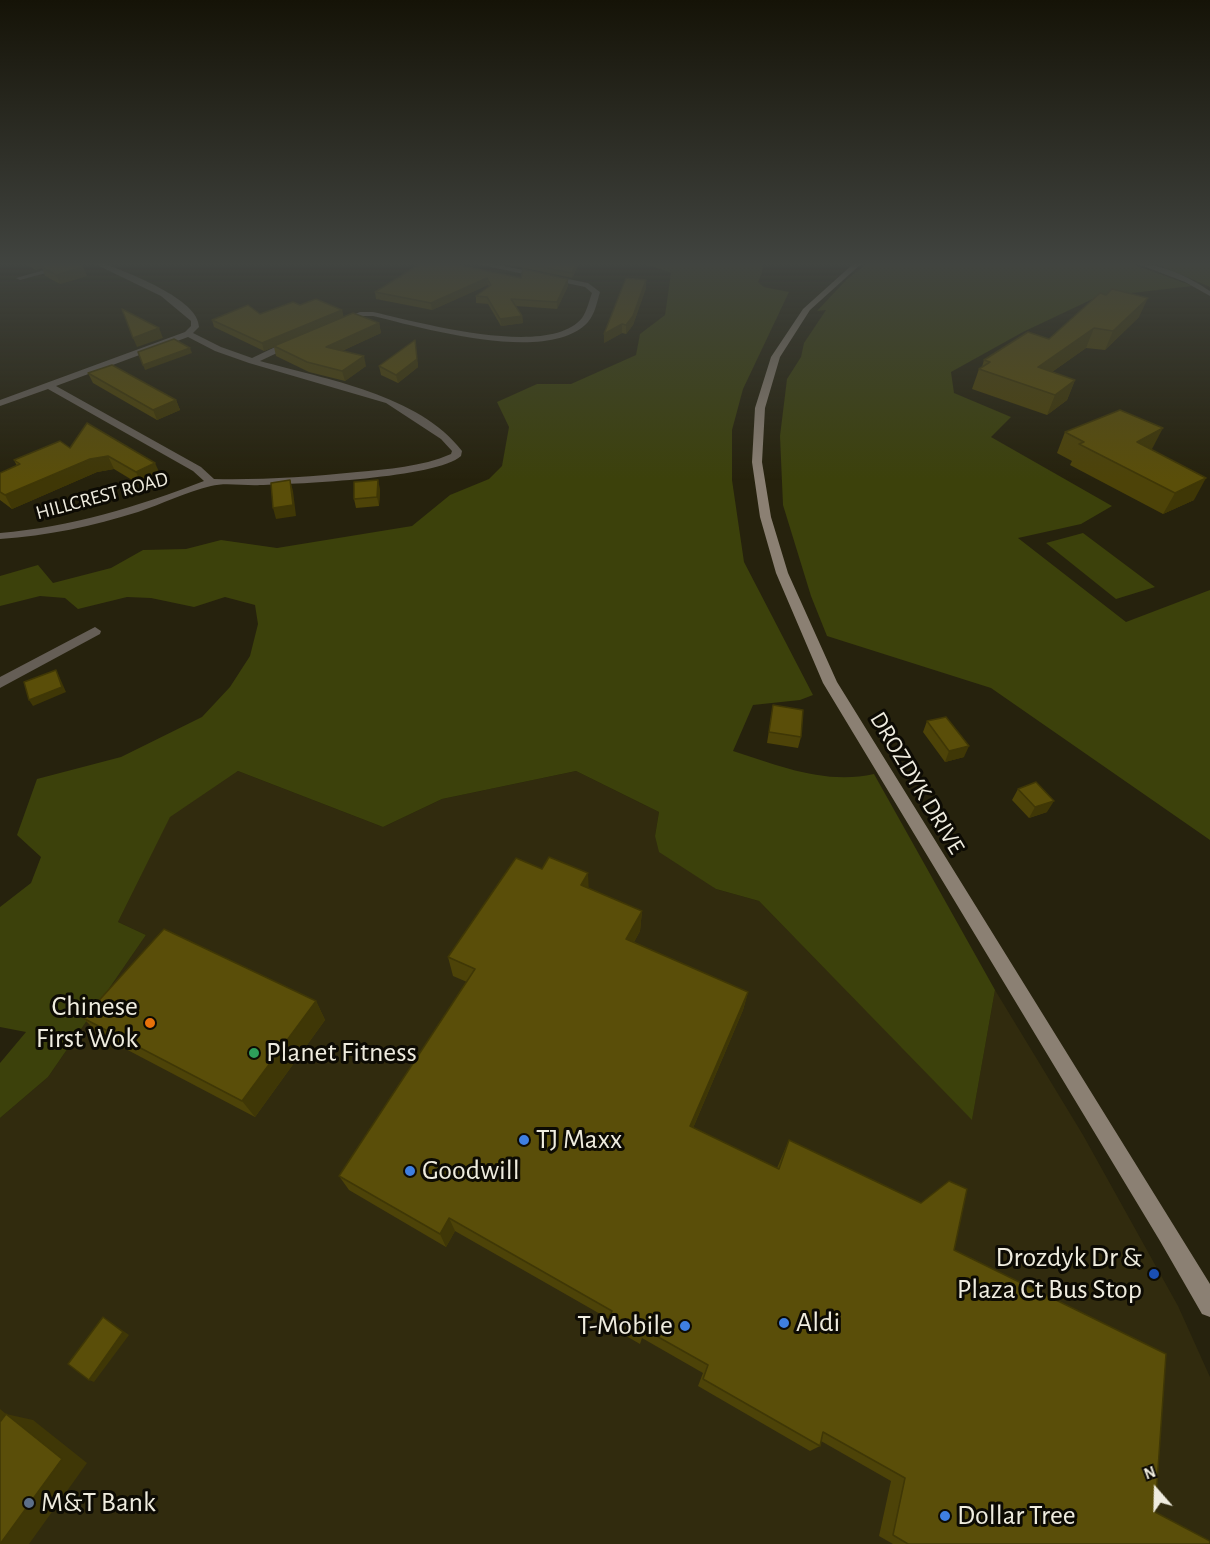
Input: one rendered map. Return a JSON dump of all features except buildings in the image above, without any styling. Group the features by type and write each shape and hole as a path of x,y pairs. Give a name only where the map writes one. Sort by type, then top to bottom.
{"street":[{"path":"0,404 182,336"},
{"path":"48,385 197,469 211,482 262,484 427,466 456,456 456,451 445,437 389,401 252,361 218,349 192,336"},
{"path":"479,336 498,340 531,341 550,336"},
{"name":"DROZDYK DRIVE","path":"788,336 776,357 763,394 756,434 758,479 766,526 777,565 798,618 830,683 1163,1224 1210,1306"},
{"path":"252,361 299,339"},
{"name":"HILLCREST ROAD","path":"0,536 23,535 85,523 211,482"},
{"path":"0,682 95,631"}],"shaded area":[{"path":"238,771 383,827 442,799 576,771 659,812 655,836 716,889 759,901 972,1119 995,990 1083,1135 1178,1306 1210,1377 1210,1544 0,1544 0,1118 48,1077 146,935 118,922 170,816"}],"green space":[{"path":"640,336 768,336 743,389 732,430 732,480 744,562 813,695 800,700 753,705 733,751 785,768 820,776 856,777 874,774 995,990 972,1120 759,901 716,889 659,852 655,836 659,812 576,771 442,799 383,827 238,771 170,817 118,922 146,935 48,1077 0,1118 0,1063 26,1032 0,1027 0,907 31,883 41,857 17,835 37,779 121,757 202,717 230,687 250,656 258,624 255,605 225,597 194,607 151,598 127,597 78,609 65,598 40,596 0,606 0,576 38,565 53,583 111,568 143,550 186,549 221,540 277,548 412,526 450,495 489,479 502,466 509,427 497,402 537,384 571,384 636,355"},
{"path":"809,336 1016,336 951,372 954,393 1011,417 991,437 1112,506 1081,524 1018,538 1126,622 1210,590 1210,840 991,688 827,636 811,596 783,505 780,436 787,379 801,357 804,343"},
{"path":"1083,533 1155,587 1116,599 1046,543"}],"place":[{"name":"Chinese First Wok","path":"150,1023"},
{"name":"Planet Fitness","path":"254,1053"},
{"name":"TJ Maxx","path":"524,1140"},
{"name":"Goodwill","path":"410,1171"},
{"name":"Drozdyk Dr & Plaza Ct Bus Stop","path":"1154,1274"},
{"name":"Aldi","path":"784,1323"},
{"name":"T-Mobile","path":"685,1326"},
{"name":"M&T Bank","path":"29,1503"},
{"name":"Dollar Tree","path":"945,1516"}]}
